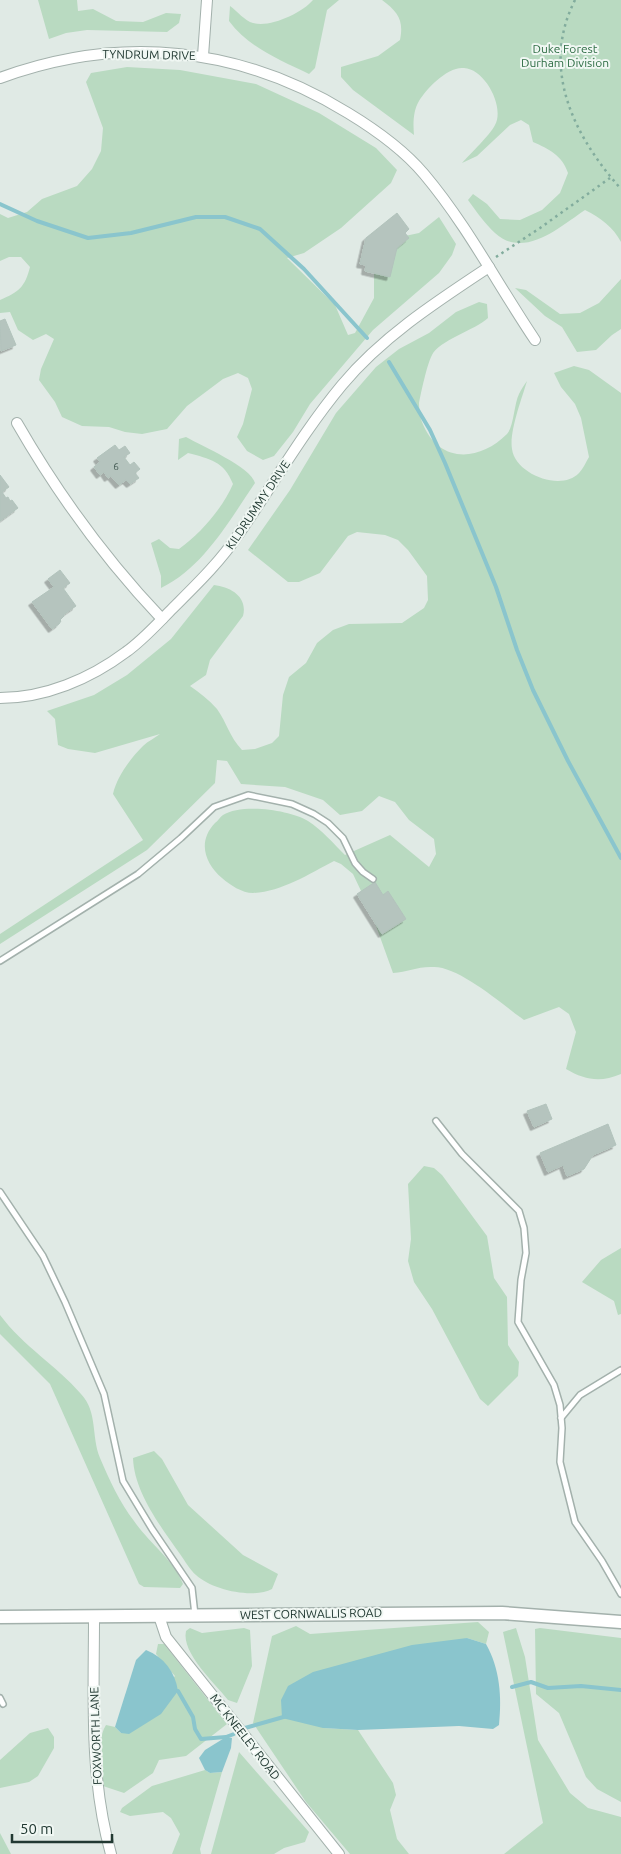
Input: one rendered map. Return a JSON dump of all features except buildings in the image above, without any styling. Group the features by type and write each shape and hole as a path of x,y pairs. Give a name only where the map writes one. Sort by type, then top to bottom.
{"street":[{"path":"203,56 206,0"},
{"name":"TYNDRUM DRIVE","path":"0,78 44,63 82,56 114,52 160,52 203,56 257,70 311,91 352,115 392,143 430,181 467,232 536,340"},
{"name":"KILDRUMMY DRIVE","path":"0,698 39,693 81,679 102,669 127,652 191,590 228,549 322,411 357,368 384,342 487,265"},
{"path":"17,423 53,483 82,524 121,573 162,619"},
{"name":"WEST CORNWALLIS ROAD","path":"0,1617 502,1613 621,1622"},
{"name":"MC KNEELEY ROAD","path":"159,1616 166,1637 339,1854"},
{"name":"FOXWORTH LANE","path":"94,1617 94,1754 102,1825 111,1854"}],"lane":[{"path":"0,961 138,874 214,807 248,795 292,804 328,823 343,838 355,863 373,879"},
{"path":"436,1121 462,1154 519,1211 524,1228 526,1253 521,1280 518,1322 554,1385 560,1405 560,1462 575,1522 602,1561 621,1594"},
{"path":"0,1192 43,1256 65,1302 104,1394 123,1481 152,1529 192,1588 195,1616"},
{"path":"561,1418 580,1396 621,1370"}],"path":[{"path":"574,0 567,16 560,51 566,101 582,135 601,166 621,189"},
{"path":"487,265 611,177"}],"green space":[{"path":"38,0 77,0 78,11 93,9 116,21 143,22 166,13 181,14 179,23 167,32 87,30 66,33 49,39"},
{"path":"313,0 339,0 327,10 315,68 309,74 255,46 229,21 230,6 247,20 260,24 277,21 294,14"},
{"name":"Duke Forest Durham Division","path":"382,0 621,0 621,242 606,223 585,210 542,238 530,242 518,243 506,240 488,226 468,200 473,194 487,204 500,219 520,220 542,210 560,193 568,173 559,157 550,150 533,142 529,125 521,120 510,125 477,156 462,163 489,134 495,125 497,117 495,99 491,90 486,82 472,70 458,68 451,71 438,79 427,90 416,109 414,135 353,90 341,77 341,67 378,56 400,40 401,27 398,17 392,8"},
{"path":"127,67 180,70 256,84 319,113 376,148 397,170 391,183 341,228 304,253 287,258 335,305 348,335 355,333 374,298 374,271 405,236 419,233 439,217 456,244 452,255 439,273 373,330 310,404 293,432 274,456 263,460 247,451 237,437 243,424 252,389 248,378 238,373 223,379 187,406 167,429 142,434 125,432 109,427 82,426 62,417 55,402 39,380 41,369 54,339 46,334 33,340 18,330 10,312 0,313 0,300 20,288 26,279 30,267 21,257 9,257 0,261 0,214 8,218 27,212 42,199 77,186 92,169 101,151 103,128 86,82 91,73"},
{"path":"621,279 621,329 596,350 577,352 562,327 545,316 515,288 526,290 560,314 580,313 599,303"},
{"path":"479,302 487,304 488,318 441,345 432,355 426,372 419,403 420,412 422,422 429,436 438,446 449,452 472,454 496,443 509,430 517,398 527,381 512,434 512,449 515,458 521,466 540,478 561,481 579,473 589,457 581,418 575,404 561,387 554,373 574,366 589,370 621,393 621,1074 606,1079 593,1079 580,1076 566,1069 576,1032 569,1014 559,1007 524,1020 481,988 456,973 434,967 423,967 393,973 371,912 353,874 341,864 334,861 295,882 263,892 245,892 225,881 211,866 205,852 206,838 209,830 222,816 231,811 242,809 266,809 300,817 318,828 345,855 390,835 429,867 436,854 434,839 409,820 395,802 379,796 362,811 340,815 323,800 285,787 241,784 227,761 217,760 215,783 147,850 0,944 0,934 143,840 113,794 121,774 129,762 145,744 160,734 95,753 68,749 58,745 55,719 47,711 94,695 127,675 171,639 214,585 220,586 232,591 241,598 244,609 243,616 210,660 206,675 190,686 217,709 234,740 242,750 255,749 272,743 279,736 283,695 289,677 306,663 317,643 333,630 349,624 402,623 424,608 428,600 427,576 408,550 398,540 385,535 357,532 348,536 320,573 299,582 288,582 248,550 290,490 336,413 376,367 399,349 429,333 456,312"},
{"path":"186,437 245,470 255,483 225,528 202,556 176,579 161,588 161,576 151,543 159,539 170,548 179,549 210,520 233,484 225,470 210,459 188,453 178,460 179,439"},
{"path":"424,1166 434,1168 442,1175 487,1236 494,1278 507,1297 508,1345 519,1362 518,1376 488,1406 480,1399 432,1309 414,1282 408,1261 411,1239 408,1184"},
{"path":"621,1248 621,1314 618,1315 614,1301 582,1282 601,1260"},
{"path":"0,1315 19,1337 61,1374 86,1401 92,1416 97,1450 115,1491 140,1529 179,1575 183,1584 180,1588 144,1587 139,1584 50,1384 0,1334"},
{"path":"154,1451 162,1459 188,1505 243,1555 278,1574 272,1589 264,1592 244,1593 222,1589 203,1580 192,1571 157,1521 138,1484 133,1458"},
{"path":"478,1622 489,1632 486,1644 467,1638 323,1728 358,1730 393,1783 396,1795 390,1810 397,1839 409,1854 350,1854 306,1802 253,1723 272,1636 296,1626 310,1634"},
{"path":"190,1628 202,1633 244,1628 250,1630 252,1666 237,1703 228,1700 194,1658 186,1640 186,1631"},
{"path":"516,1628 525,1657 538,1740 570,1793 588,1808 621,1817 621,1854 504,1854 543,1823 503,1632"},
{"path":"540,1628 621,1638 621,1802 597,1789 586,1777 559,1713 536,1694 535,1629"},
{"path":"158,1644 164,1644 227,1724 186,1756 159,1760 153,1773 124,1793 100,1785 103,1769 101,1747 103,1730 106,1725 115,1727 121,1733 175,1676 156,1654"},
{"path":"48,1728 54,1737 54,1748 38,1776 29,1782 0,1788 0,1760 30,1733"},
{"path":"239,1752 309,1832 305,1842 284,1848 274,1854 211,1854"},
{"path":"205,1770 210,1773 222,1772 200,1849 201,1854 172,1854 180,1834 171,1818 163,1812 130,1816 120,1812 122,1808 152,1786"},
{"path":"0,1833 11,1854 0,1854"}],"water":[{"path":"467,1638 486,1644 497,1673 500,1704 499,1725 493,1729 459,1726 358,1730 323,1728 282,1718 281,1700 288,1686 313,1672 412,1645"},
{"path":"146,1650 168,1666 177,1684 178,1691 161,1714 129,1734 121,1733 115,1727 136,1660"},
{"path":"226,1737 232,1738 231,1748 222,1772 210,1773 205,1770 199,1758 205,1750"}],"waterway":[{"path":"0,204 37,221 88,238 131,233 196,217 225,217 260,229 304,269 367,338"},
{"path":"389,362 430,430 445,463 496,587 517,650 533,690 568,761 621,858"},
{"path":"512,1687 531,1682 548,1688 581,1686 621,1690"},
{"path":"178,1691 193,1717 195,1729 201,1739 226,1737 234,1734"},
{"path":"245,1728 287,1716"}]}
